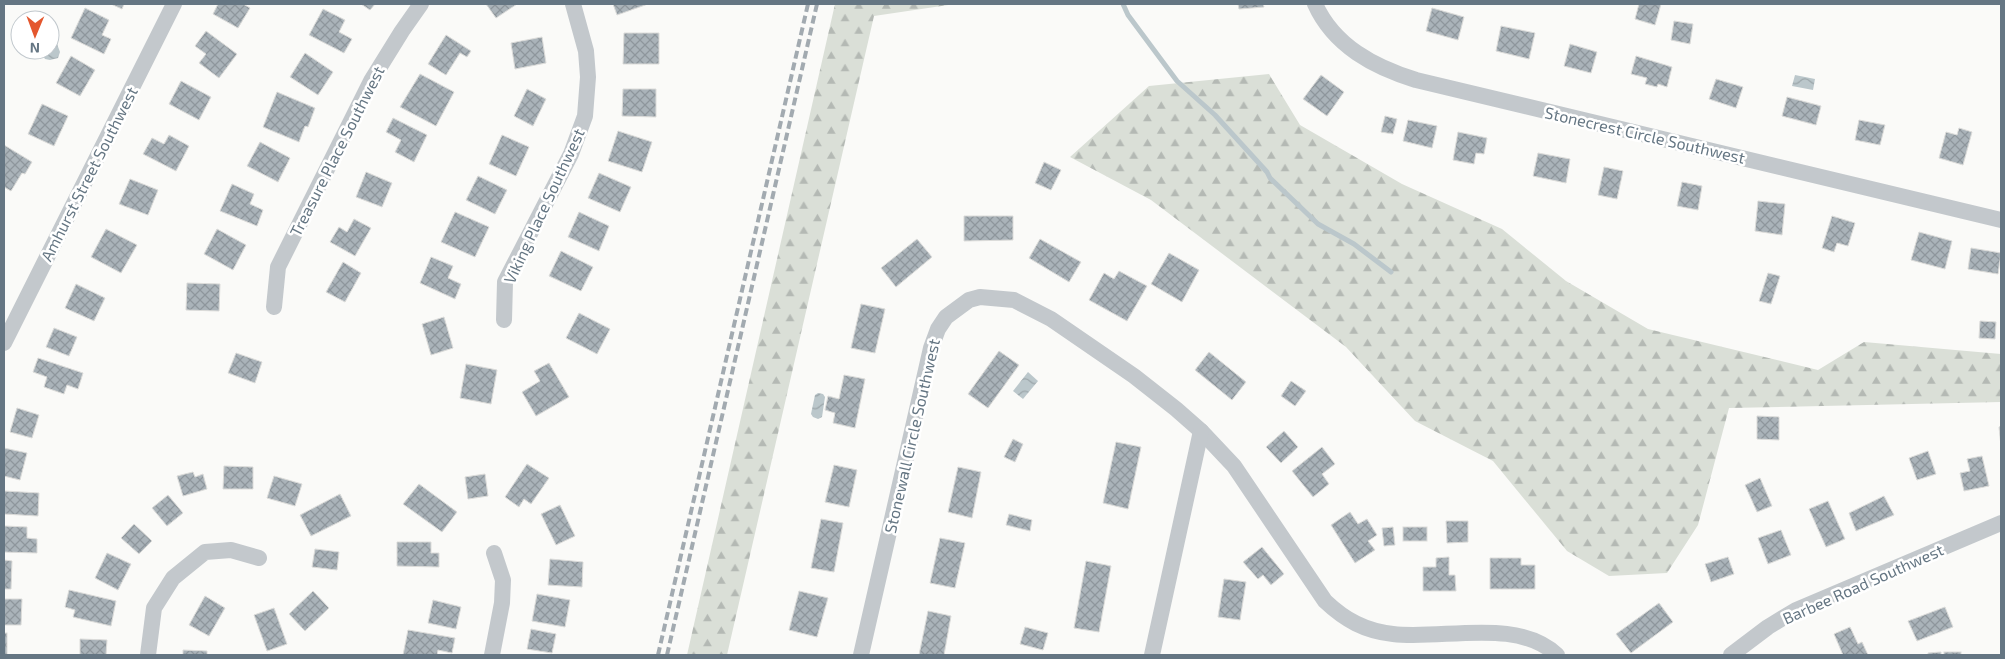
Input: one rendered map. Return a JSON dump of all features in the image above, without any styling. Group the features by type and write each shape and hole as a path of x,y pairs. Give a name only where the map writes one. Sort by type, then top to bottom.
{"street":[{"name":"Amhurst Street Southwest","path":"4,343 174,4"},
{"name":"Treasure Place Southwest","path":"274,307 278,267 371,81 421,4"},
{"name":"Viking Place Southwest","path":"504,320 505,282 572,154 585,116 588,78 586,51 573,4"},
{"name":"Stonecrest Circle Southwest","path":"1315,4 1338,37 1360,57 1391,72 2001,220"},
{"name":"Stonewall Circle Southwest","path":"861,655 931,348 938,329 946,317 968,300 980,297 1014,300 1052,319 1134,376 1201,431 1234,466 1325,601 1341,616 1355,624 1394,634 1489,634 1525,637 1547,646 1557,655"},
{"path":"1152,655 1201,431"},
{"name":"Barbee Road Southwest","path":"1731,655 1768,627 1796,610 2001,523"},
{"path":"148,655 154,608 173,578 205,552 231,550 259,558"},
{"path":"492,655 502,603 503,580 494,553"}],"green space":[{"path":"835,4 955,4 874,16 727,655 687,655"},
{"path":"1269,74 1300,125 1402,184 1502,229 1566,281 1648,329 1818,370 1864,342 2001,354 2001,402 1729,408 1698,525 1667,573 1609,576 1567,551 1493,461 1415,421 1346,347 1151,200 1070,157 1149,86"}],"water":[{"path":"1795,75 1815,79 1813,90 1792,86"},
{"path":"1028,372 1038,381 1023,399 1013,391"},
{"path":"818,393 823,394 825,397 822,417 818,419 811,414 815,395"}],"building":[{"path":"111,4 124,4 122,9"},
{"path":"218,4 243,4 250,8 238,28 213,14"},
{"path":"361,4 375,4 370,10"},
{"path":"486,4 517,4 496,18"},
{"path":"613,4 648,4 617,15"},
{"path":"1238,4 1263,4 1264,7 1239,9"},
{"path":"1639,4 1661,4 1655,25 1635,19"},
{"path":"85,8 109,20 102,35 111,39 104,54 71,38"},
{"path":"1432,8 1464,17 1458,40 1426,31"},
{"path":"323,9 345,20 339,32 352,39 344,53 309,35"},
{"path":"1674,21 1693,24 1690,44 1671,40"},
{"path":"1501,26 1535,33 1529,59 1496,51"},
{"path":"206,31 237,54 219,78 199,63 206,54 195,46"},
{"path":"624,33 659,33 659,64 623,64"},
{"path":"446,35 471,51 467,57 460,53 446,75 428,64"},
{"path":"542,37 546,63 515,69 511,43"},
{"path":"1570,44 1597,52 1591,73 1564,66"},
{"path":"305,53 333,72 318,95 290,77"},
{"path":"71,56 95,70 80,96 56,83"},
{"path":"1636,56 1672,67 1667,87 1658,84 1657,87 1645,84 1647,78 1631,74"},
{"path":"420,74 454,92 436,126 400,107"},
{"path":"1321,75 1344,92 1327,116 1303,99"},
{"path":"1716,79 1743,87 1736,108 1709,99"},
{"path":"181,81 211,97 199,120 169,104"},
{"path":"527,89 546,99 533,126 514,116"},
{"path":"623,89 656,89 656,117 622,116"},
{"path":"277,92 315,108 308,127 305,126 299,142 263,127"},
{"path":"1787,97 1821,106 1816,125 1782,116"},
{"path":"42,104 68,116 54,146 28,134"},
{"path":"1385,116 1397,119 1393,134 1381,132"},
{"path":"393,118 427,135 414,162 395,152 401,140 386,132"},
{"path":"1408,120 1437,126 1432,148 1403,141"},
{"path":"1859,120 1885,125 1880,145 1855,140"},
{"path":"1959,128 1972,132 1963,165 1939,158 1946,132 1957,135"},
{"path":"618,131 652,142 642,172 608,161"},
{"path":"1458,132 1487,138 1484,154 1476,153 1474,164 1453,160"},
{"path":"169,135 189,146 176,171 143,154 152,138 164,144"},
{"path":"502,135 529,147 516,176 489,164"},
{"path":"260,142 290,158 278,182 247,166"},
{"path":"4,145 32,162 25,174 22,173 11,191 4,187"},
{"path":"1538,153 1570,159 1566,183 1533,176"},
{"path":"1044,162 1061,170 1051,190 1035,183"},
{"path":"1604,167 1623,171 1617,199 1598,195"},
{"path":"366,172 392,183 382,207 356,197"},
{"path":"599,173 631,187 620,212 588,198"},
{"path":"478,176 507,190 495,214 466,200"},
{"path":"130,179 158,190 148,215 119,204"},
{"path":"1682,182 1702,186 1698,210 1677,206"},
{"path":"232,184 254,194 250,204 263,210 257,226 220,211"},
{"path":"1758,201 1785,204 1782,235 1755,231"},
{"path":"455,212 489,227 475,257 441,242"},
{"path":"579,212 609,226 599,251 568,237"},
{"path":"964,216 1013,216 1013,240 964,241"},
{"path":"1832,216 1855,223 1848,246 1837,243 1834,252 1822,248"},
{"path":"354,219 371,228 355,256 330,242 339,227 347,232"},
{"path":"106,229 137,245 121,273 91,257"},
{"path":"217,229 246,245 233,270 204,254"},
{"path":"1919,232 1952,241 1945,269 1911,260"},
{"path":"917,239 932,257 896,287 881,268"},
{"path":"1040,239 1081,262 1069,282 1029,258"},
{"path":"1971,248 2001,253 1998,274 1968,269"},
{"path":"561,251 593,267 581,291 549,276"},
{"path":"1169,253 1199,270 1182,302 1151,284"},
{"path":"431,257 453,266 448,278 461,284 455,299 420,283"},
{"path":"343,262 361,273 345,302 326,292"},
{"path":"1119,271 1147,286 1127,321 1089,300 1104,273 1114,279"},
{"path":"1768,273 1780,276 1771,304 1759,301"},
{"path":"187,283 220,284 219,311 186,310"},
{"path":"76,284 105,298 94,321 65,308"},
{"path":"861,304 885,309 875,353 851,348"},
{"path":"579,313 610,329 597,354 566,338"},
{"path":"444,317 453,348 431,355 422,324"},
{"path":"1980,321 1996,322 1995,339 1979,338"},
{"path":"54,328 77,337 69,356 46,347"},
{"path":"999,351 1019,365 988,408 968,394"},
{"path":"1209,352 1246,382 1232,400 1195,370"},
{"path":"236,353 262,362 255,383 228,373"},
{"path":"38,358 83,373 78,389 67,385 64,394 44,387 47,377 33,372"},
{"path":"549,363 569,397 536,416 522,392 540,381 534,371"},
{"path":"466,364 497,370 491,404 460,398"},
{"path":"844,375 865,379 855,428 833,423 835,413 825,410 828,396 839,399"},
{"path":"1291,381 1306,391 1295,406 1281,396"},
{"path":"17,408 39,415 32,438 10,432"},
{"path":"1757,416 1779,417 1779,440 1757,439"},
{"path":"2001,426 2001,446 1999,427"},
{"path":"1284,431 1298,447 1281,463 1266,447"},
{"path":"1013,439 1023,444 1015,462 1004,457"},
{"path":"1116,442 1141,447 1128,509 1103,503"},
{"path":"1322,447 1335,464 1322,474 1329,484 1313,497 1292,471"},
{"path":"4,448 27,453 20,480 4,476"},
{"path":"1928,451 1936,474 1917,480 1909,458"},
{"path":"1982,456 1989,486 1964,491 1960,473 1970,471 1967,459"},
{"path":"527,464 549,478 531,504 524,499 519,507 505,497"},
{"path":"834,465 857,470 849,507 825,502"},
{"path":"224,466 253,467 253,489 223,489"},
{"path":"958,467 981,472 972,518 948,512"},
{"path":"193,472 195,477 203,474 207,489 183,496 177,476"},
{"path":"485,474 488,496 468,499 465,477"},
{"path":"274,476 302,484 295,506 267,498"},
{"path":"1760,478 1772,506 1757,512 1745,485"},
{"path":"419,484 457,512 442,532 403,504"},
{"path":"4,491 39,493 38,516 4,514"},
{"path":"340,494 351,516 311,536 300,515"},
{"path":"168,495 183,513 167,526 152,508"},
{"path":"1884,496 1894,515 1856,531 1849,513"},
{"path":"1828,501 1845,539 1826,547 1809,509"},
{"path":"560,505 575,536 556,545 541,514"},
{"path":"1350,512 1358,524 1367,519 1377,535 1368,541 1375,550 1355,563 1331,525"},
{"path":"1009,514 1032,520 1030,531 1006,525"},
{"path":"821,519 843,523 834,572 811,568"},
{"path":"1446,521 1468,521 1468,542 1447,543"},
{"path":"134,524 152,541 139,554 121,538"},
{"path":"4,526 27,527 27,538 37,539 37,553 4,552"},
{"path":"1393,527 1395,545 1384,546 1382,528"},
{"path":"1403,527 1427,527 1427,541 1403,541"},
{"path":"1781,530 1791,555 1768,564 1758,538"},
{"path":"940,538 965,543 955,588 930,583"},
{"path":"397,542 431,542 431,553 439,553 439,567 397,566"},
{"path":"1262,547 1284,574 1271,585 1263,575 1258,579 1243,562"},
{"path":"315,549 339,552 337,570 312,567"},
{"path":"107,553 131,564 118,590 95,578"},
{"path":"1449,557 1449,575 1455,575 1456,591 1423,591 1423,567 1436,567 1436,558"},
{"path":"1728,557 1734,574 1711,582 1705,564"},
{"path":"1490,558 1521,558 1521,565 1535,565 1535,589 1490,589"},
{"path":"550,559 583,562 582,587 548,585"},
{"path":"4,560 12,561 11,589 4,589"},
{"path":"1086,561 1111,566 1099,632 1074,628"},
{"path":"1224,579 1246,582 1240,620 1218,617"},
{"path":"69,590 116,601 111,626 73,617 75,610 65,607"},
{"path":"313,591 329,608 305,631 289,614"},
{"path":"799,591 828,598 817,637 789,630"},
{"path":"537,594 570,600 565,627 532,621"},
{"path":"205,596 225,608 209,636 189,625"},
{"path":"4,599 22,599 21,625 4,625"},
{"path":"433,600 461,607 456,629 428,623"},
{"path":"1659,603 1673,622 1631,653 1616,634"},
{"path":"1945,607 1953,627 1917,641 1908,621"},
{"path":"274,608 287,644 267,651 254,615"},
{"path":"928,611 951,616 944,655 919,655"},
{"path":"1025,627 1048,633 1043,650 1020,644"},
{"path":"1850,627 1858,644 1862,642 1868,655 1843,655 1834,634"},
{"path":"531,629 556,634 552,653 527,649"},
{"path":"408,630 455,638 452,653 438,650 437,655 403,655"},
{"path":"4,633 7,633 7,655 4,655"},
{"path":"80,639 107,640 106,655 80,655"},
{"path":"183,650 207,651 207,655 183,655"},
{"path":"1941,652 1941,655 1928,655 1928,653"},
{"path":"1944,652 1961,652 1961,655 1944,655"}],"waterway":[{"path":"1123,4 1128,15 1177,81 1215,115 1267,172 1270,178 1318,224 1354,244 1391,272"}],"railway":[{"path":"658,655 808,4"},
{"path":"667,655 817,4"}]}
